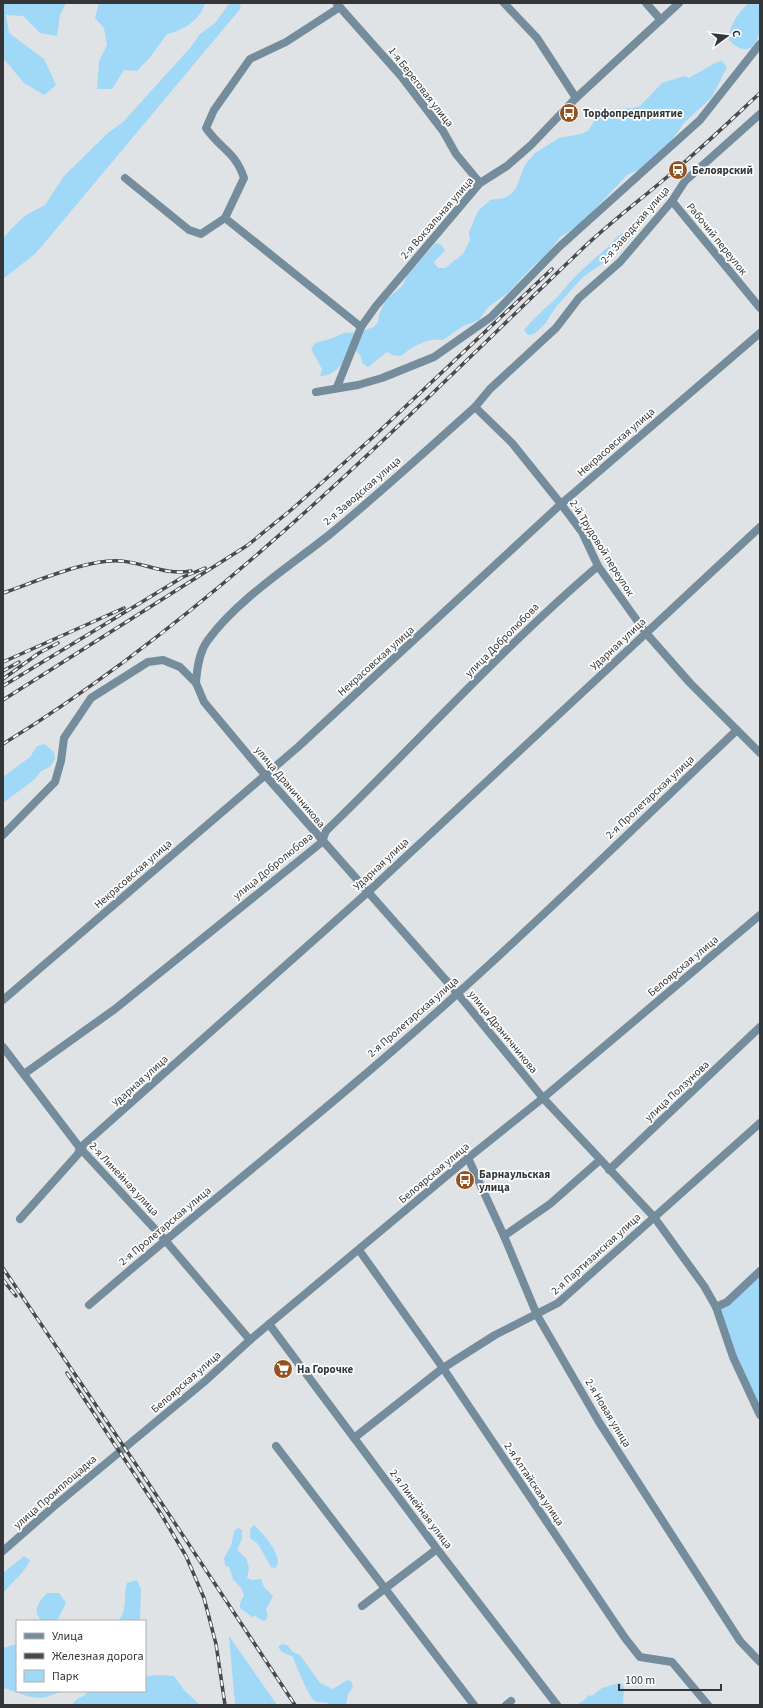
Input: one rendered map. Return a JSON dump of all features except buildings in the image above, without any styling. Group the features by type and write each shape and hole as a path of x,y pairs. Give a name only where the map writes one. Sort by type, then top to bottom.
{"street":[{"path":"504,3 537,38 576,98"},
{"path":"646,3 661,20"},
{"name":"2-я Вокзальная улица","path":"337,387 361,327 376,306 480,183 507,166 525,150 576,98 679,3"},
{"name":"1-я Береговая улица","path":"225,218 244,178 234,156 211,135 206,128 214,110 250,60 286,42 338,5 401,76 443,131 456,154 480,183"},
{"path":"316,392 337,387 358,385 382,378 434,357 491,317 559,247 700,120 760,44"},
{"name":"2-я Заводская улица","path":"196,683 197,663 208,640 241,606 330,534 475,407 490,389 556,328 579,298 620,262 672,201 685,181 760,114"},
{"path":"124,178 189,230 201,234 225,218 361,327"},
{"name":"Рабочий переулок","path":"672,201 759,304"},
{"name":"Некрасовская улица","path":"3,1000 298,747 408,647 561,504 760,333"},
{"name":"2-й Трудовой переулок","path":"475,407 512,443 561,504 582,532 598,566 614,591 646,633 690,683 760,753"},
{"name":"Ударная улица","path":"20,1219 78,1154 80,1148 368,892 760,527"},
{"name":"улица Добролюбова","path":"24,1074 115,1009 322,842 326,831 406,754 547,609 598,566"},
{"path":"3,835 55,782 61,760 64,738 92,698 148,662 163,660 180,667 196,683"},
{"name":"улица Драничникова","path":"196,683 204,702 264,775 458,994 543,1098 654,1217 704,1286 716,1307 733,1357 760,1414"},
{"name":"2-я Пролетарская улица","path":"89,1305 165,1240 296,1133 458,994 737,730"},
{"name":"Белоярская улица","path":"122,1449 204,1382 269,1324 468,1158 543,1098 760,915"},
{"name":"улица Ползунова","path":"609,1170 760,1027"},
{"name":"2-я Линейная улица","path":"3,1047 80,1148 165,1240 250,1340"},
{"name":"2-я Партизанская улица","path":"354,1438 443,1368 495,1335 558,1303 760,1123"},
{"name":"2-я Новая улица","path":"468,1158 504,1236 537,1315 607,1436 740,1641 760,1662"},
{"path":"504,1236 550,1204 600,1160"},
{"name":"2-я Алтайская улица","path":"359,1250 443,1368 640,1657 672,1662 708,1705"},
{"path":"716,1307 727,1302 760,1271"},
{"name":"2-я Линейная улица","path":"269,1324 437,1549 557,1705"},
{"path":"276,1446 474,1705"},
{"name":"улица Промплощадка","path":"3,1552 122,1449"},
{"path":"362,1606 437,1549"}],"green space":[{"path":"3,3 66,3 60,15 57,36 40,33 23,16 6,15 9,33 44,59 56,85 44,95 24,83 3,58"},
{"path":"99,3 205,3 203,9 195,19 185,27 167,34 151,56 137,71 124,70 112,89 97,89 99,61 107,45 104,28 95,18"},
{"path":"239,3 241,8 36,253 3,279 3,239 10,230 26,215 45,205 64,176 108,133 123,122 190,48 200,34 215,23 229,4"},
{"path":"749,3 760,3 760,30 756,43 752,47 742,49 737,47 729,40 729,35 735,19"},
{"path":"722,61 727,67 712,97 684,123 669,144 640,169 627,175 580,225 560,237 545,257 533,266 508,293 488,307 479,320 463,326 443,340 432,340 425,342 411,348 403,355 397,356 387,352 368,367 362,363 361,356 356,351 331,374 320,376 322,369 311,349 315,343 344,333 359,332 374,327 378,322 379,315 385,301 402,286 409,272 436,243 440,244 445,250 434,262 438,268 445,268 463,254 470,240 469,232 478,211 490,200 504,198 511,194 516,188 525,165 535,153 559,138 581,134 588,131 600,112 611,109 633,108 640,106 662,83 684,76 689,78 715,63"},
{"path":"622,233 627,235 626,242 603,263 583,277 555,308 545,324 534,334 528,335 524,330 528,325 583,269"},
{"path":"45,744 54,752 55,759 50,767 41,771 35,779 3,803 3,777 30,757 37,746"},
{"path":"760,1271 760,1414 716,1307"},
{"path":"254,1525 267,1539 275,1552 278,1564 275,1568 271,1567 258,1544 250,1538 250,1529"},
{"path":"238,1528 242,1530 242,1539 237,1550 246,1558 249,1568 247,1578 252,1580 261,1579 264,1587 273,1596 266,1610 268,1616 266,1620 263,1621 255,1616 252,1617 240,1608 240,1603 244,1595 241,1588 233,1579 229,1567 225,1565 224,1558 231,1546 234,1531"},
{"path":"24,1556 30,1560 28,1564 22,1573 3,1593 3,1573"},
{"path":"137,1580 141,1589 140,1618 138,1620 119,1620 123,1613 127,1583"},
{"path":"48,1593 59,1593 66,1603 58,1620 41,1620 39,1617 37,1610 39,1602"},
{"path":"229,1636 277,1705 235,1705"},
{"path":"16,1644 16,1692 59,1692 38,1698 31,1697 3,1688 3,1648"},
{"path":"282,1644 287,1645 293,1652 300,1655 320,1683 333,1689 347,1680 351,1681 353,1687 348,1694 346,1705 328,1705 328,1703 316,1702 312,1699 293,1657 282,1652 278,1647"},
{"path":"146,1676 174,1676 184,1690 200,1705 72,1705 76,1700 87,1692 146,1692"},
{"path":"619,1683 622,1684 624,1689 623,1704 576,1705 586,1699 588,1695 592,1696 602,1688"}],"railway":[{"path":"3,744 82,692 158,636 232,576 373,450 590,241 696,152 760,93"},
{"path":"3,700 248,545 291,510 372,438 552,269"},
{"path":"3,593 78,567 108,561 130,562 173,572 191,571"},
{"path":"3,686 183,577 205,568"},
{"path":"3,662 124,608"},
{"path":"3,679 39,653 58,643"},
{"path":"3,671 19,662"},
{"path":"3,1268 139,1469 295,1705"},
{"path":"3,1280 16,1296"},
{"path":"67,1373 161,1514 186,1556 204,1598 216,1644 225,1705"}],"place":[{"name":"Торфопредприятие","path":"569,113"},
{"name":"Белоярский","path":"678,170"},
{"name":"Барнаульская улица","path":"465,1180"},
{"name":"На Горочке","path":"283,1369"}]}
